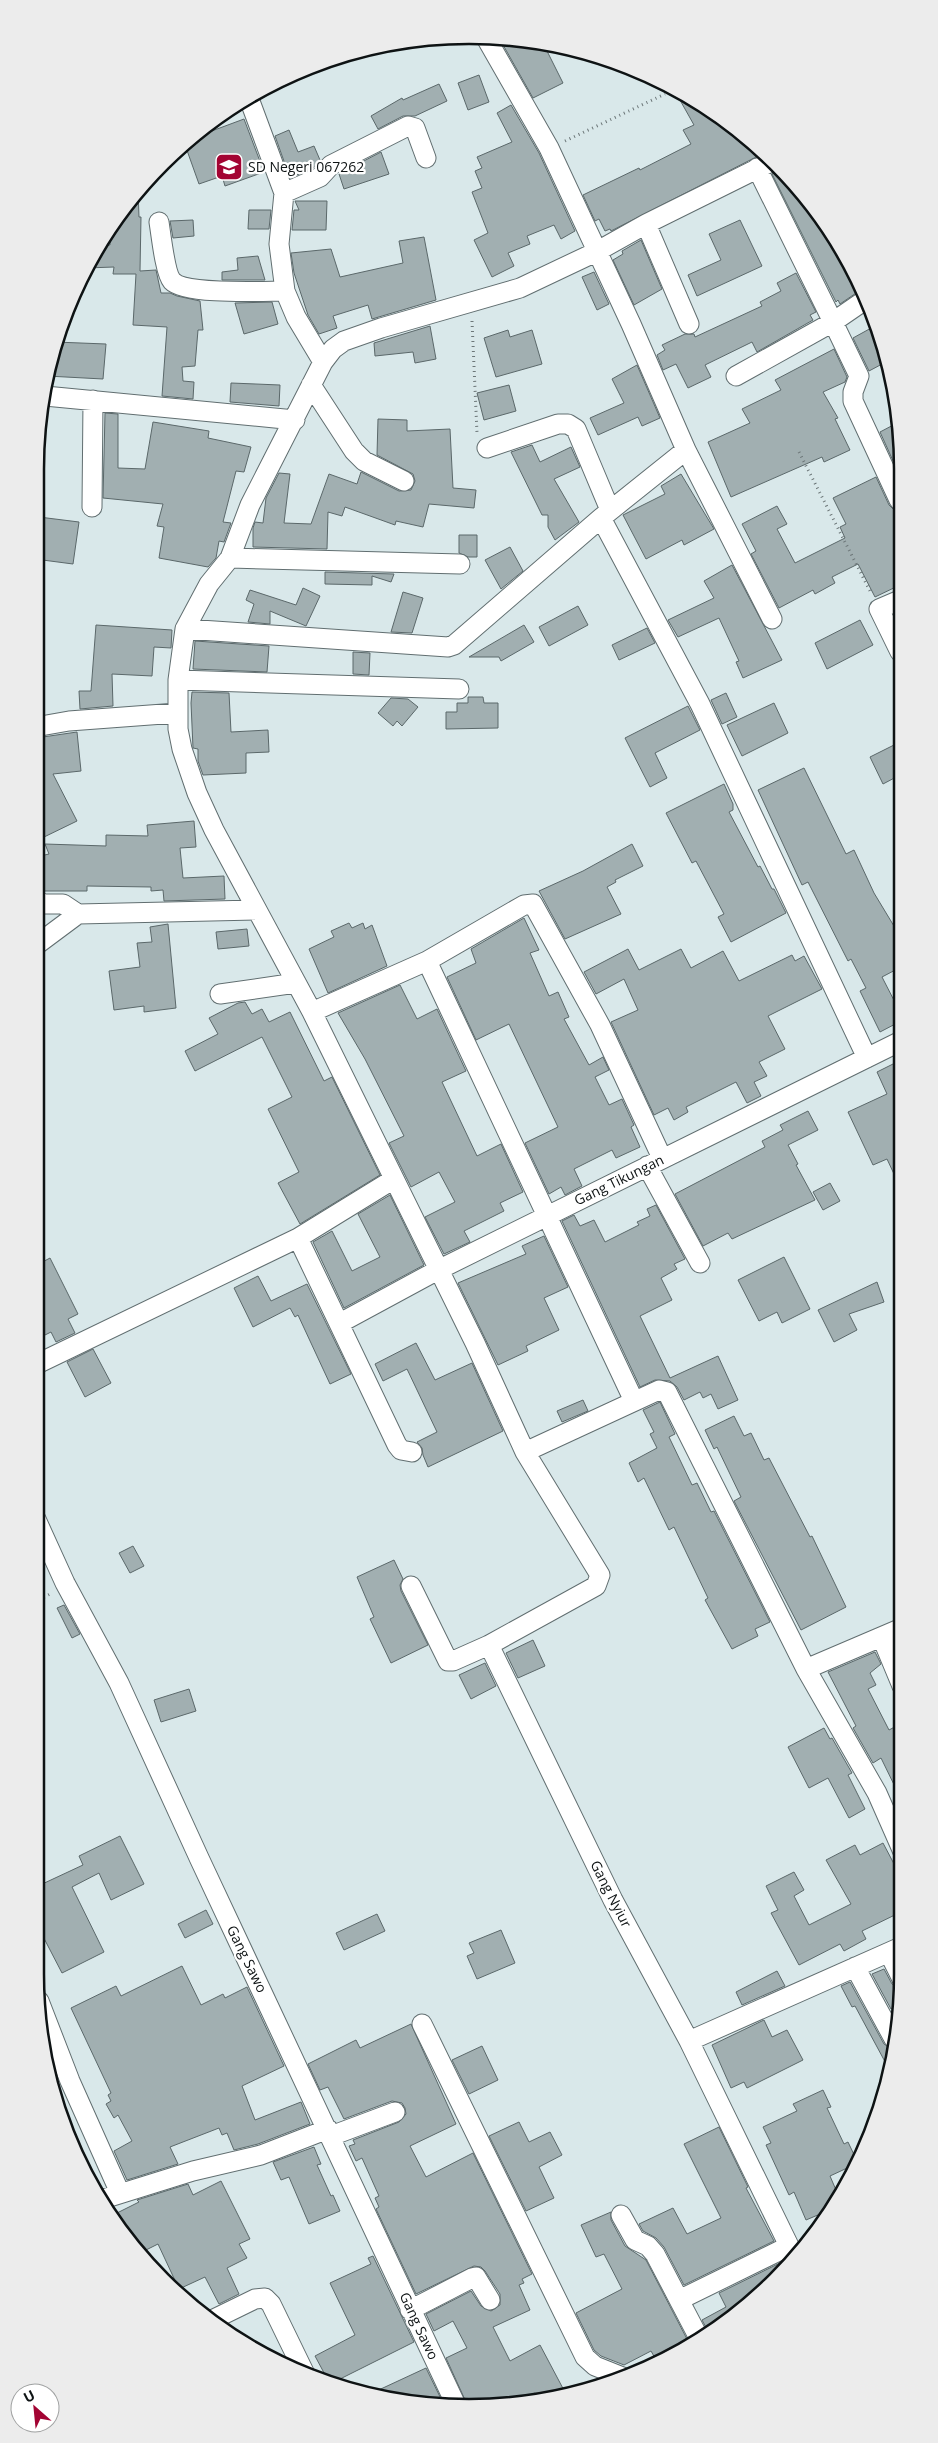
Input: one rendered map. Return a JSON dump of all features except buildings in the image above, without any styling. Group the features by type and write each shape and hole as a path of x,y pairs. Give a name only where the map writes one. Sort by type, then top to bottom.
{"street":[{"path":"490,45 549,148 631,324 686,450 772,619"},
{"path":"249,107 284,193 279,244 285,291 296,317 323,362"},
{"path":"284,193 320,177 331,165 408,126 415,128 426,158"},
{"path":"412,1586 448,1661 453,1661 488,1645 593,1588 600,1580 600,1575 525,1452 312,1012 256,910 197,793 182,749 177,714 178,680 186,625 209,584 230,558 250,505 323,362 333,349 344,341 427,314 472,303 520,288 596,252 646,224 764,165 833,322 859,376 852,392 854,401 894,487"},
{"path":"159,222 169,277 180,287 210,291 285,291"},
{"path":"646,224 689,324"},
{"path":"736,376 833,322 861,303"},
{"path":"311,386 354,451 364,461 404,481"},
{"path":"50,396 295,420"},
{"path":"92,507 93,400"},
{"path":"487,448 558,424 572,426 576,429 606,514 700,704 867,1058"},
{"path":"186,625 448,647 454,645 606,514 686,450"},
{"path":"230,558 460,564"},
{"path":"894,603 880,609 894,639"},
{"path":"178,680 459,689"},
{"path":"44,725 69,721 177,714"},
{"path":"44,904 63,904 78,914 256,910"},
{"path":"312,1012 427,961 524,905 535,906 600,1025 654,1162 700,1263"},
{"path":"44,939 78,914"},
{"path":"427,961 634,1401"},
{"path":"220,994 296,983"},
{"name":"Gang Tikungan","path":"340,1323 438,1270 654,1162 867,1058 894,1050"},
{"path":"44,1361 298,1238 394,1179"},
{"path":"298,1238 397,1445 401,1450 412,1452"},
{"path":"525,1452 659,1390 667,1392 672,1398 714,1488 806,1669 877,1793 894,1832"},
{"name":"Gang Sawo","path":"44,1537 65,1583 119,1683 200,1860 330,2132 410,2310 454,2398"},
{"path":"806,1669 894,1632"},
{"path":"882,1638 894,1667"},
{"name":"Gang Nyiur","path":"488,1645 613,1900 689,2042 791,2251"},
{"path":"689,2042 894,1950"},
{"path":"855,1967 891,2033"},
{"path":"46,2017 70,2081 120,2193"},
{"path":"422,2024 585,2357 595,2366 615,2374"},
{"path":"107,2197 193,2171 261,2155 395,2112"},
{"path":"621,2215 635,2240 648,2246 655,2254 696,2333"},
{"path":"679,2300 791,2251"},
{"path":"410,2310 476,2277 490,2300"},
{"path":"218,2317 254,2299 265,2298 271,2304 300,2364"}],"path":[{"path":"549,148 665,94"},
{"path":"472,303 477,441 481,447 487,448"},
{"path":"799,452 880,609"}],"place":[{"name":"SD Negeri 067262","path":"229,167"}]}
